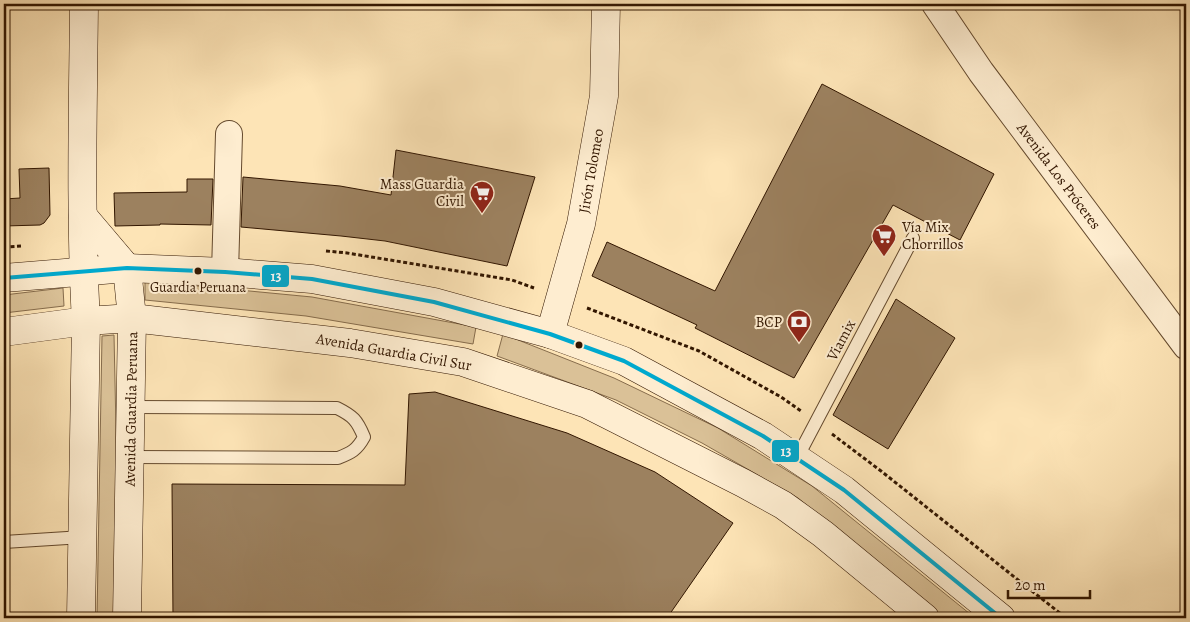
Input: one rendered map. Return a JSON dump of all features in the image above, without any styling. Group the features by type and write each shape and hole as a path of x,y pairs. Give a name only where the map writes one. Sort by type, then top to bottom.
{"main road":[{"path":"81,618 86,320 83,272 84,4"},
{"name":"Jirón Tolomeo","path":"550,334 581,224 604,96 606,4"},
{"path":"83,216 127,268"},
{"path":"4,278 127,268 225,272 312,279 434,302 550,334 624,361 764,436 844,490 1001,618"},
{"name":"Avenida Guardia Peruana","path":"127,268 132,318 127,618"},
{"name":"Avenida Guardia Civil Sur","path":"4,332 86,320 132,318 350,343 463,362 587,404 782,505 823,534 925,618"}],"street":[{"name":"Avenida Los Próceres","path":"935,4 981,72 1186,346"},
{"path":"225,272 229,134"}],"lane":[{"name":"Viamix","path":"797,458 913,238"},
{"path":"130,457 338,458 358,448 364,437 359,425 350,415 337,408 131,407"},
{"path":"4,542 82,537"}],"shaded area":[{"path":"145,281 312,297 476,327 473,344 306,316 145,300"},
{"path":"63,288 64,306 4,313 4,295"},
{"path":"503,334 614,378 718,428 812,486 975,618 944,618 798,498 702,443 616,400 497,356"},
{"path":"114,335 117,477 115,618 97,618 102,336"}],"building":[{"path":"822,84 994,174 960,240 893,205 794,378 695,328 697,325 592,276 607,242 715,291"},
{"path":"396,150 535,177 507,266 385,241 241,227 243,177 340,186 391,195"},
{"path":"49,168 50,215 44,223 40,225 4,226 4,199 20,198 19,169"},
{"path":"187,179 213,179 211,225 160,224 115,226 114,193 187,192"},
{"path":"896,299 955,338 888,449 833,415"},
{"path":"435,392 567,433 655,472 733,523 667,618 173,618 172,484 405,485 409,394"}],"transit line":[{"name":"13","path":"4,278 127,268 225,272 312,279 434,302 550,334 624,361 763,436 844,490 1001,618"}],"place":[{"name":"Mass Guardia Civil","path":"482,214"},
{"name":"Vía Mix Chorrillos","path":"884,257"},
{"name":"Guardia Peruana","path":"198,271"},
{"name":"BCP","path":"799,343"}]}
